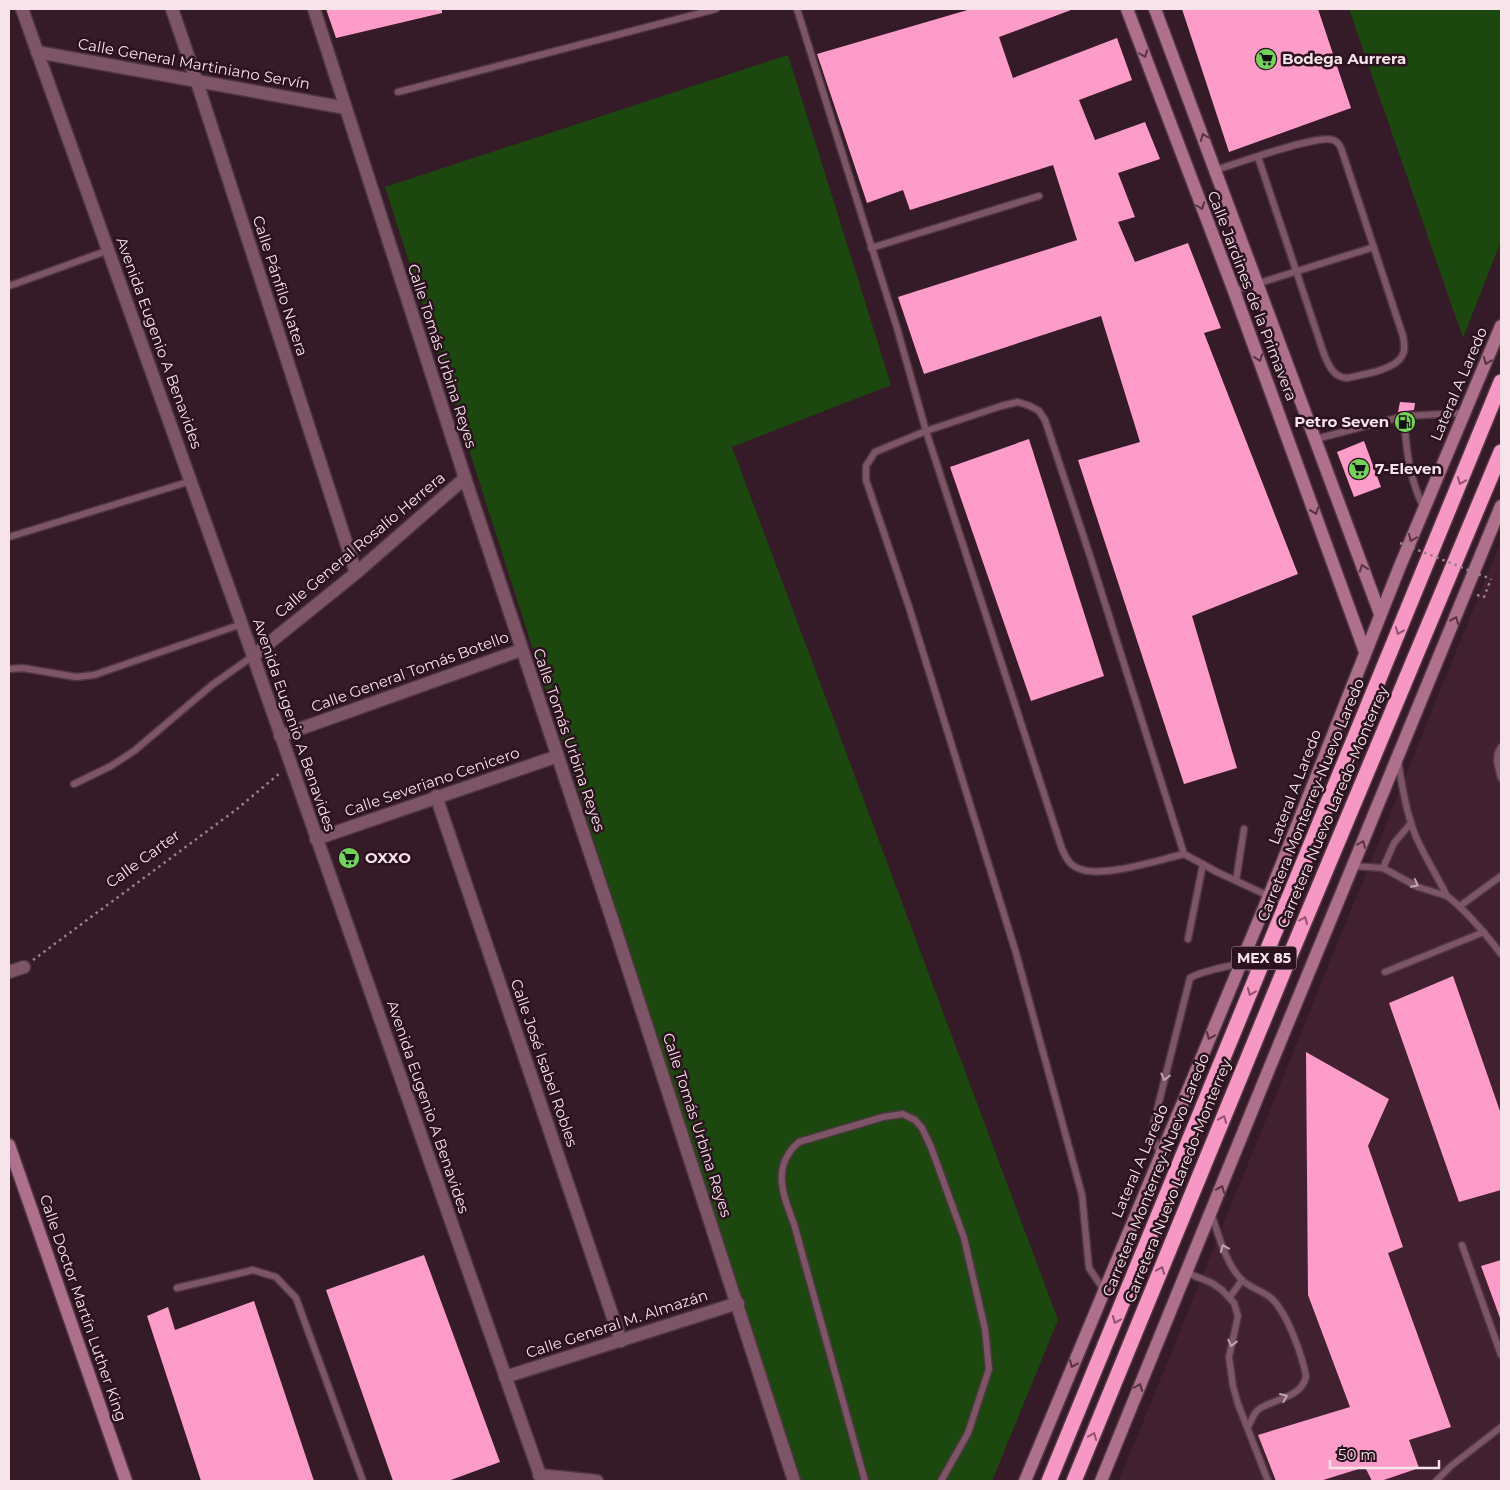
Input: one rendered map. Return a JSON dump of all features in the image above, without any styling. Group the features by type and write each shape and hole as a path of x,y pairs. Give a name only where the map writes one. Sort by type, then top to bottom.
{"highway":[{"name":"Carretera Monterrey-Nuevo Laredo","path":"1049,1481 1501,382"},
{"name":"Carretera Nuevo Laredo-Monterrey","path":"1074,1481 1292,951 1501,452"}],"street":[{"name":"Avenida Eugenio A Benavides","path":"22,9 242,624 540,1478"},
{"name":"Calle Pánfilo Natera","path":"172,9 356,573"},
{"name":"Calle Tomás Urbina Reyes","path":"314,9 465,478 738,1303 794,1481"},
{"name":"Calle Jardines de la Primavera","path":"1126,9 1234,292 1366,652"},
{"name":"Calle Jardines de la Primavera","path":"1155,9 1380,614"},
{"name":"Calle General Martiniano Servín","path":"37,52 346,108"},
{"name":"Lateral A Laredo","path":"1025,1481 1269,896 1380,614 1501,326"},
{"name":"Calle General Rosalío Herrera","path":"253,656 356,573 465,478"},
{"path":"1101,1481 1185,1272 1211,1213 1501,506"},
{"name":"Calle General Tomás Botello","path":"280,736 522,650"},
{"name":"Calle Severiano Cenicero","path":"316,839 436,796 558,756"},
{"name":"Calle José Isabel Robles","path":"436,796 621,1341"},
{"path":"9,972 24,967"},
{"name":"Calle Doctor Martín Luther King","path":"9,1145 126,1481"},
{"name":"Calle General M. Almazán","path":"505,1376 738,1303"},
{"path":"540,1478 597,1481"}],"lane":[{"path":"398,92 716,9"},
{"path":"797,9 897,328 926,431 1062,849 1069,862 1078,869 1092,872 1114,870 1184,854 1236,881 1287,904"},
{"path":"1216,170 1294,145 1323,139 1332,139 1338,142 1403,336 1405,347 1398,363 1347,378 1340,378 1334,374 1324,354 1295,272 1258,157"},
{"path":"871,248 1039,196"},
{"path":"1234,292 1374,246"},
{"path":"9,286 109,250"},
{"path":"1104,1290 1089,1268 1082,1195 1016,953 909,607 866,480 866,466 875,452 926,431 1001,406 1018,402 1039,411 1045,420 1091,559 1184,854"},
{"path":"1316,439 1404,416 1465,413"},
{"path":"1404,416 1409,465 1417,494 1424,509"},
{"path":"9,537 191,481"},
{"path":"9,669 23,668 76,677 94,675 242,624"},
{"path":"74,784 112,766 134,751 212,684 253,656"},
{"path":"1501,747 1497,755 1501,778"},
{"path":"1398,759 1411,823 1447,896"},
{"path":"1383,868 1394,843 1411,823"},
{"path":"1236,881 1244,829"},
{"path":"1188,939 1203,864"},
{"path":"1352,866 1383,868 1418,887 1447,896 1460,906 1501,954"},
{"path":"1460,906 1501,876"},
{"path":"1385,972 1484,932"},
{"path":"1160,1156 1152,1133 1153,1126 1190,978 1209,970 1240,965 1259,972"},
{"path":"865,1481 794,1224 785,1199 782,1177 785,1158 799,1142 903,1114 915,1120 922,1128 931,1147 964,1238 985,1329 989,1368 968,1433 941,1481"},
{"path":"1211,1213 1224,1250 1242,1280 1260,1290 1282,1310 1306,1376 1305,1382 1296,1392 1259,1409 1248,1427"},
{"path":"1462,1245 1501,1355"},
{"path":"177,1288 254,1270 276,1277 296,1298 363,1481"},
{"path":"1185,1272 1212,1283 1230,1297 1234,1303 1238,1316 1231,1345 1230,1368 1238,1404 1268,1481"},
{"path":"1230,1297 1242,1280"},
{"path":"1436,1481 1450,1466 1501,1427"}],"path":[{"path":"1400,543 1491,579 1484,597"},
{"name":"Calle Carter","path":"24,967 237,809 290,764"}],"shaded area":[{"path":"1499,546 1501,553 1501,1481 1119,1481"}],"green space":[{"path":"1349,9 1501,9 1501,241 1463,338"},
{"path":"788,55 891,385 732,447 1058,1320 992,1481 799,1481 385,187"}],"building":[{"path":"326,9 442,9 442,13 336,38"},
{"path":"971,9 1071,9 999,37 1013,78 1117,38 1132,80 1079,100 1095,140 1145,122 1160,159 1118,173 1135,217 1118,222 1135,262 1188,243 1221,328 1204,333 1298,574 1192,616 1237,768 1184,784 1078,460 1140,442 1101,316 924,374 898,297 1077,240 1053,165 910,210 903,190 867,203 817,54"},
{"name":"Bodega Aurrera","path":"1182,9 1318,9 1351,108 1229,152"},
{"path":"1400,402 1415,403 1414,410 1398,412"},
{"path":"1029,439 1104,676 1031,701 950,467"},
{"name":"7-Eleven","path":"1364,441 1381,487 1354,497 1337,452"},
{"path":"1453,976 1501,1114 1501,1190 1459,1202 1389,1003"},
{"path":"1306,1052 1389,1099 1368,1146 1403,1247 1388,1253 1451,1427 1409,1440 1419,1468 1381,1481 1372,1481 1365,1467 1320,1481 1276,1481 1258,1435 1350,1407 1308,1295"},
{"path":"424,1255 500,1462 448,1481 393,1481 326,1290"},
{"path":"1501,1260 1501,1318 1500,1318 1481,1266"},
{"path":"254,1301 314,1481 201,1481 147,1316 168,1307 175,1330"}],"place":[{"name":"Bodega Aurrera","path":"1266,59"},
{"name":"Petro Seven","path":"1405,422"},
{"name":"7-Eleven","path":"1359,469"},
{"name":"OXXO","path":"349,858"}]}
